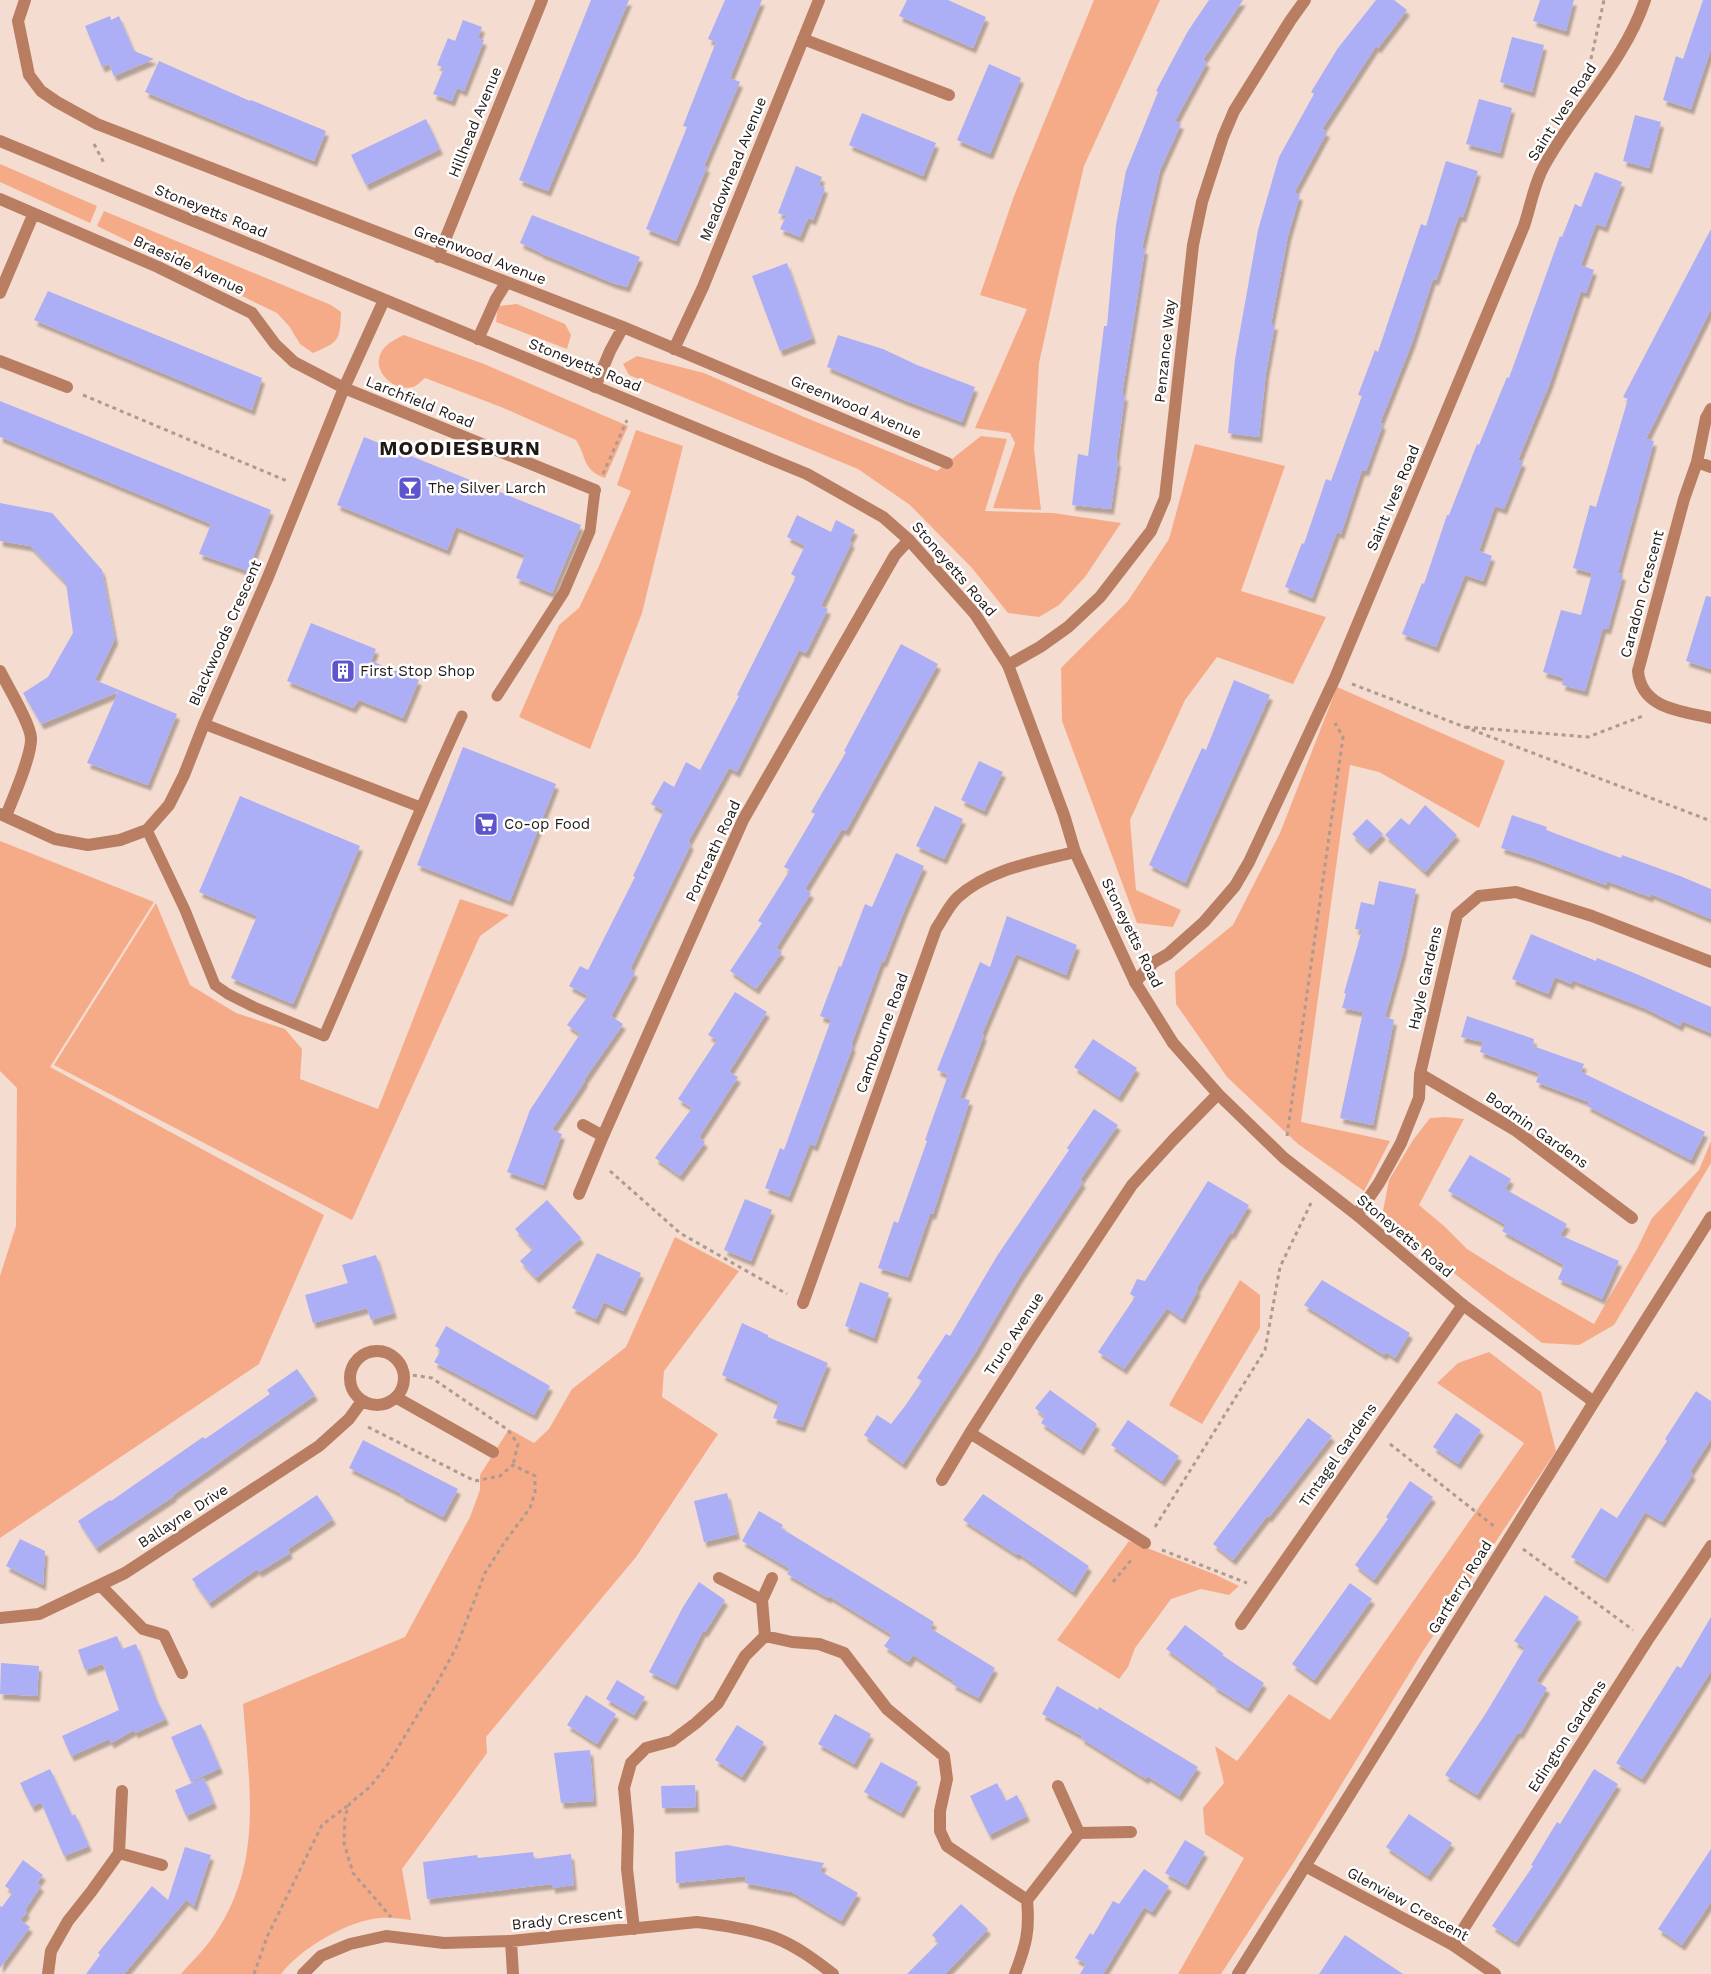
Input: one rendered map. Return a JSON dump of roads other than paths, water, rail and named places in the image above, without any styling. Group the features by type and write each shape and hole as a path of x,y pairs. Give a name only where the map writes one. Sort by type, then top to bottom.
{"street":[{"name":"Greenwood Avenue","path":"25,0 18,21 29,75 41,90 57,102 97,124 623,327 946,463"},
{"name":"Hillhead Avenue","path":"438,257 542,0"},
{"name":"Meadowhead Avenue","path":"674,349 703,287 819,0"},
{"name":"Penzance Way","path":"1008,665 1040,647 1068,627 1100,597 1151,531 1164,498 1193,245 1202,202 1223,137 1234,110 1290,21 1306,0"},
{"name":"Saint Ives Road","path":"1135,982 1154,962 1168,954 1190,936 1235,886 1249,862 1335,678 1520,236 1542,169 1580,109 1604,78 1629,35 1645,0"},
{"path":"803,39 949,95"},
{"name":"Stoneyetts Road","path":"0,141 807,474 883,517 909,540 975,614 1008,665 1064,815 1075,852 1135,982 1173,1043 1218,1094 1284,1158 1357,1215 1463,1305 1594,1402"},
{"name":"Braeside Avenue","path":"0,199 33,215 158,267 252,313 275,344 294,362 344,388"},
{"path":"0,293 33,215"},
{"path":"478,339 496,299 506,283"},
{"name":"Blackwoods Crescent","path":"3,815 55,839 88,845 120,840 147,830 168,805 184,775 204,724 268,577 344,388 384,300"},
{"path":"596,387 610,350 623,327"},
{"path":"0,361 67,387"},
{"name":"Larchfield Road","path":"344,388 595,490"},
{"name":"Caradon Crescent","path":"1711,409 1706,418 1697,462 1684,499 1638,671 1642,688 1649,698 1661,706 1711,718"},
{"path":"1697,462 1711,466"},
{"name":"Portreath Road","path":"579,1194 743,820 895,555 909,540"},
{"path":"0,671 27,724 31,738 26,763 3,815"},
{"name":"Cambourne Road","path":"803,1303 936,929 956,898 977,883 1007,870 1075,852"},
{"name":"Hayle Gardens","path":"1357,1215 1379,1183 1401,1143 1419,1098 1420,1074 1457,915 1479,896 1516,892 1592,916 1711,962"},
{"name":"Bodmin Gardens","path":"1420,1074 1514,1130 1632,1218"},
{"name":"Truro Avenue","path":"942,1480 1030,1338 1132,1185 1172,1140 1218,1094"},
{"path":"583,1126 603,1136"},
{"name":"Gartferry Road","path":"1238,1974 1711,1217"},
{"name":"Tintagel Gardens","path":"1241,1624 1463,1305"},
{"path":"379,1350 396,1357 404,1374 403,1386 397,1398 386,1404 374,1406 362,1402 350,1387 350,1369 361,1354 379,1350"},
{"path":"397,1398 493,1452"},
{"name":"Ballayne Drive","path":"0,1618 40,1614 125,1573 160,1552 319,1446 349,1419 362,1402"},
{"path":"970,1433 1145,1543"},
{"name":"Edington Gardens","path":"1453,1946 1647,1641 1711,1546"},
{"path":"719,1578 762,1600"},
{"path":"634,1929 627,1869 628,1830 624,1788 631,1763 646,1748 672,1741 718,1703 745,1656 765,1636 762,1600 772,1578"},
{"path":"100,1585 143,1629 164,1635 182,1673"},
{"path":"765,1636 792,1642 819,1644 844,1653 857,1667 868,1685 887,1708 944,1756 947,1779 940,1811 940,1831 947,1846 1027,1900"},
{"path":"1058,1786 1078,1833"},
{"path":"48,1974 51,1951 68,1920 92,1892 120,1854 122,1791"},
{"path":"1078,1833 1131,1832"},
{"path":"1015,1974 1026,1945 1029,1922 1027,1900 1078,1833"},
{"path":"120,1854 162,1865"},
{"name":"Glenview Crescent","path":"1305,1866 1453,1946 1495,1974"},
{"name":"Brady Crescent","path":"303,1974 321,1956 350,1944 386,1936 444,1942 511,1941 697,1922 726,1926 774,1937 811,1956 833,1974"},
{"path":"511,1941 513,1974"}],"lane":[{"path":"497,696 564,592 590,531 595,490"},
{"path":"147,830 185,910 215,985 254,1007 324,1036 374,921 420,807 462,716"},
{"path":"204,724 420,807"}],"place":[{"name":"The Silver Larch","path":"410,488"},
{"name":"First Stop Shop","path":"343,671"},
{"name":"Co-op Food","path":"486,824"}],"district":[{"name":"MOODIESBURN","path":"460,448"}]}
